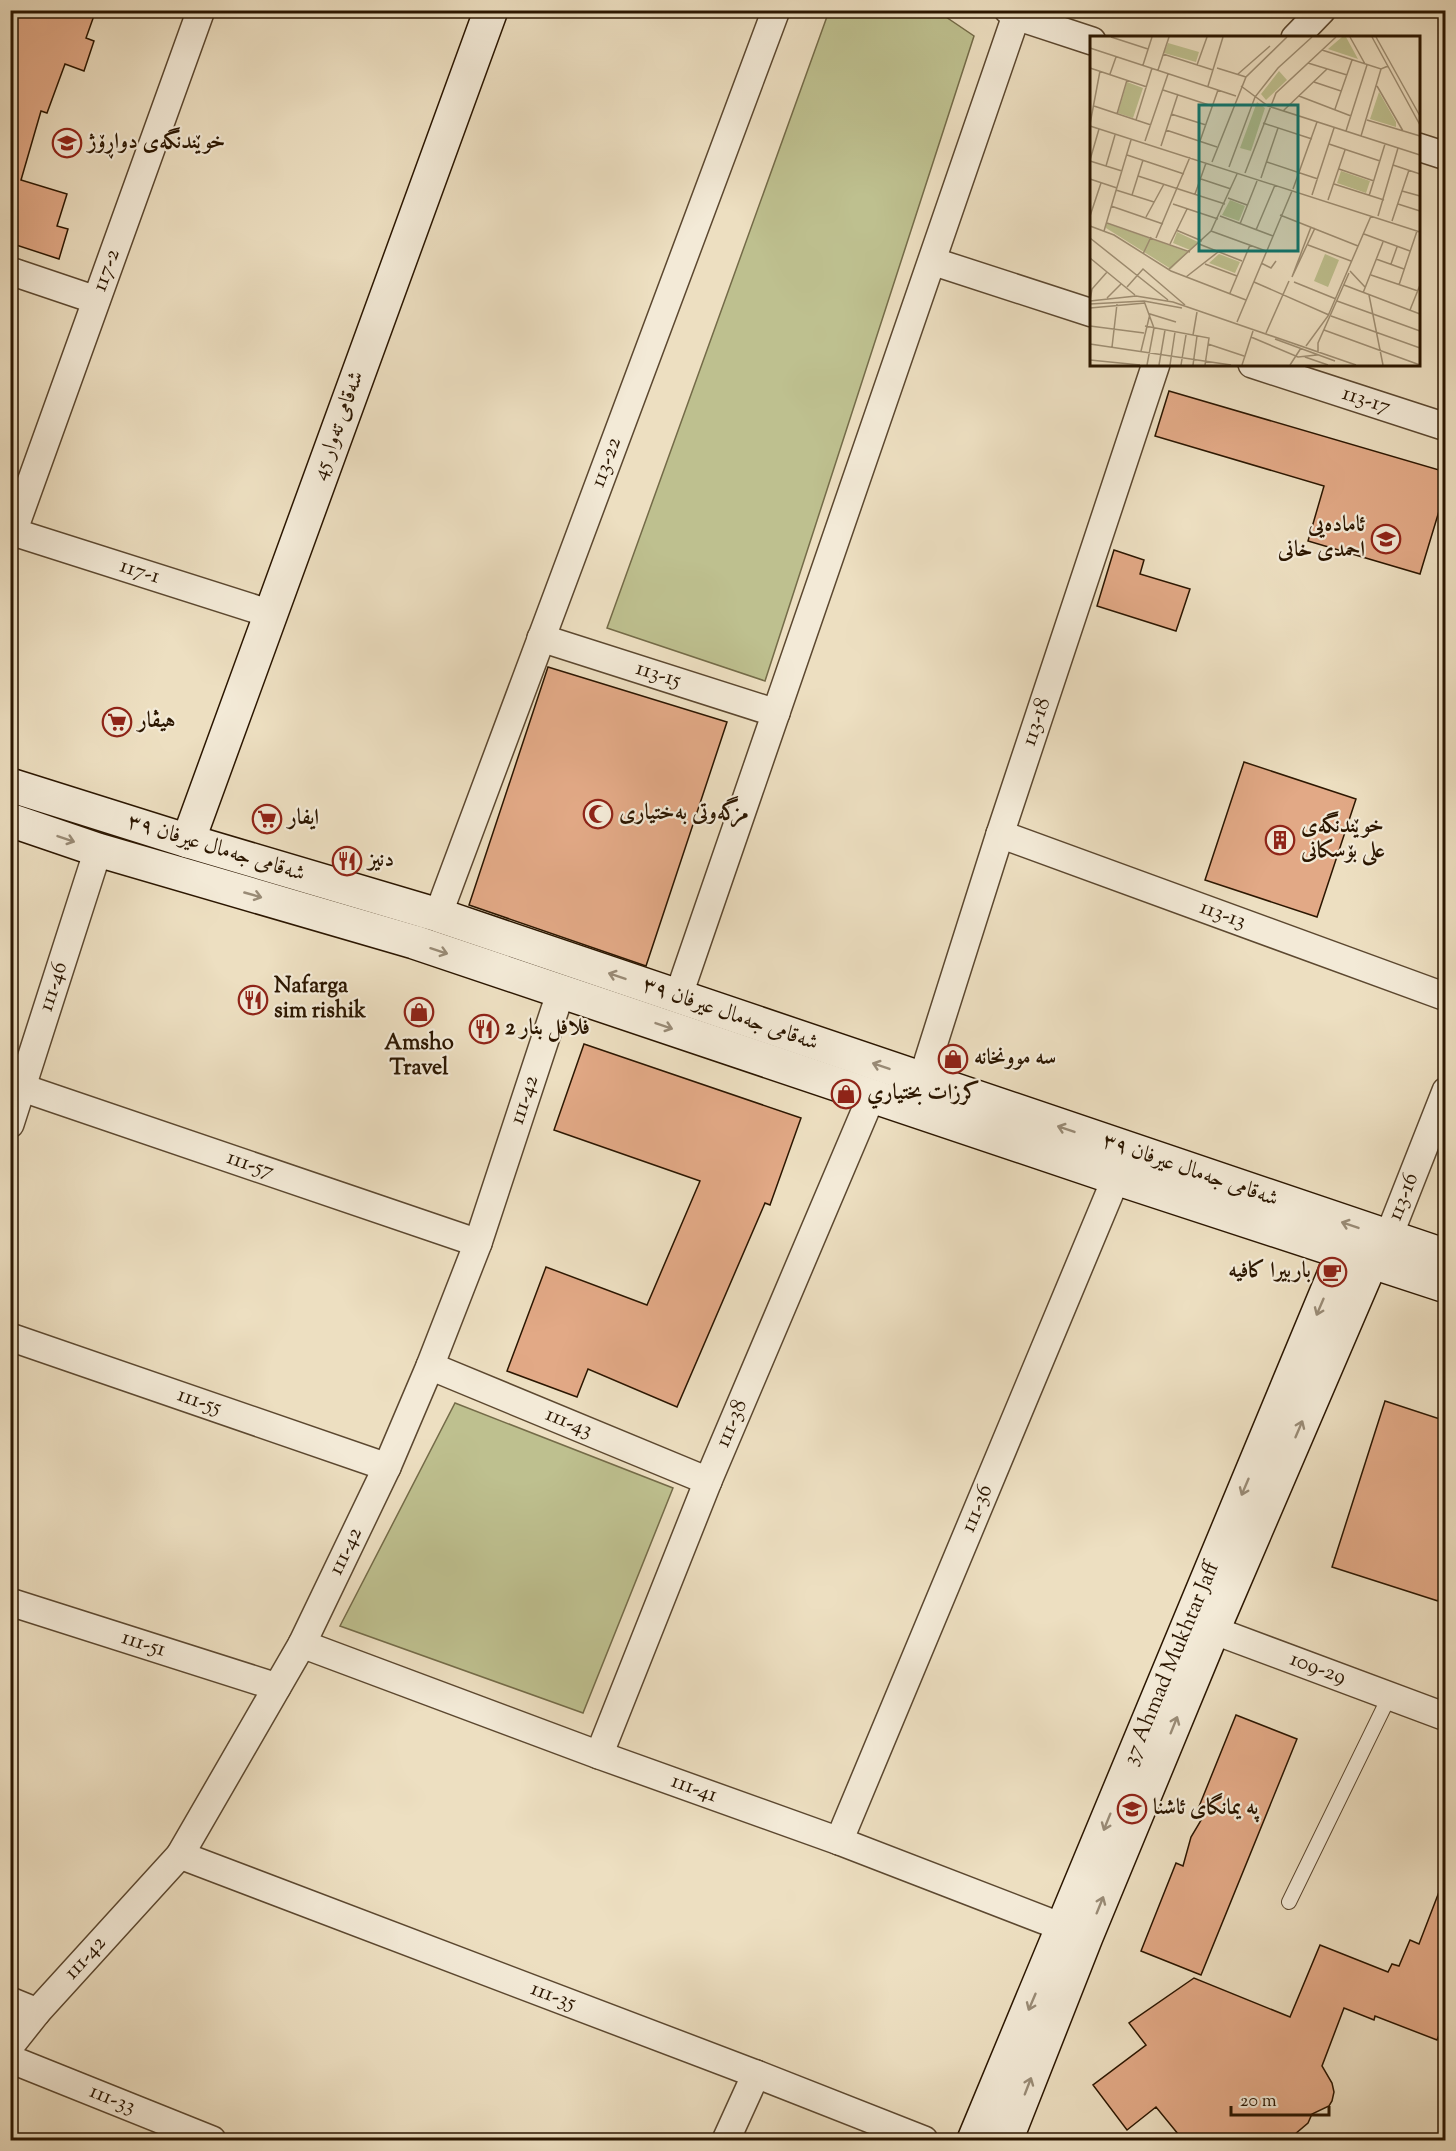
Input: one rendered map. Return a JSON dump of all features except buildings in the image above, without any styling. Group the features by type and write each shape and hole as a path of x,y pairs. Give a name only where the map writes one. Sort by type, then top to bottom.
{"main road":[{"name":"شەقامی تەوار 45","path":"188,841 491,10"},
{"name":"شەقامی جەمال عیرفان ٣٩","path":"10,785 188,841 438,915 922,1080 1367,1251 1446,1286"},
{"name":"شەقامی جەمال عیرفان ٣٩","path":"10,820 98,850 414,942 1116,1178 1367,1251 1446,1256"},
{"name":"37 Ahmad Mukhtar Jaff","path":"974,2140 1075,1932 1201,1625 1367,1251"},
{"name":"37 Ahmad Mukhtar Jaff","path":"1012,2137 1075,1932"}],"street":[{"name":"117-2","path":"12,532 201,10"},
{"name":"113-22","path":"438,915 776,10"},
{"path":"1297,36 1322,10"},
{"path":"678,997 1015,12 1090,40"},
{"path":"1420,147 1446,156"},
{"path":"941,264 1090,312"},
{"path":"10,271 96,300"},
{"name":"113-18","path":"922,1080 1000,834 1155,366"},
{"name":"113-17","path":"1258,366 1446,427"},
{"name":"117-1","path":"12,532 271,614"},
{"name":"113-15","path":"541,638 776,713"},
{"name":"113-13","path":"1000,834 1446,996"},
{"name":"111-46","path":"10,1124 98,850"},
{"name":"111-42","path":"10,2046 37,2012 180,1855 303,1644 387,1467 430,1366 478,1243 561,991"},
{"name":"111-57","path":"23,1088 478,1243"},
{"name":"113-16","path":"1367,1251 1446,1090"},
{"name":"111-38","path":"599,1755 708,1481 872,1095"},
{"name":"111-36","path":"839,1840 1116,1178"},
{"name":"111-55","path":"10,1337 387,1467"},
{"name":"111-43","path":"430,1366 708,1481"},
{"name":"111-51","path":"10,1602 277,1687"},
{"name":"109-29","path":"1201,1625 1446,1717"},
{"name":"111-41","path":"303,1644 599,1755 839,1840 1075,1932"},
{"name":"111-35","path":"180,1855 924,2140"},
{"path":"10,2001 37,2012"},
{"name":"111-33","path":"10,2059 212,2140"},
{"path":"726,2140 756,2074"}],"lane":[{"path":"1289,1902 1390,1695"}],"green space":[{"path":"829,11 937,11 974,36 765,681 607,628"},
{"path":"455,1403 673,1488 583,1713 340,1626"}],"place":[{"name":"خوێندنگەی دواڕۆژ","path":"67,143"},
{"name":"ئامادەیی احمدی خانی","path":"1386,539"},
{"name":"هيڤار","path":"117,722"},
{"name":"مزگەوتی بەختیاری","path":"598,814"},
{"name":"ايفار","path":"267,819"},
{"name":"خوێندنگەی علی بۆسکانی","path":"1280,840"},
{"name":"دنيز","path":"347,861"},
{"name":"Nafarga sim rishik","path":"253,1000"},
{"name":"Amsho Travel","path":"419,1012"},
{"name":"فلافل بنار 2","path":"484,1029"},
{"name":"سه موونخانه","path":"953,1059"},
{"name":"كرزات بختياري","path":"846,1094"},
{"name":"باربيرا كافيه","path":"1332,1272"},
{"name":"په یمانگای ئاشنا","path":"1132,1809"}]}
